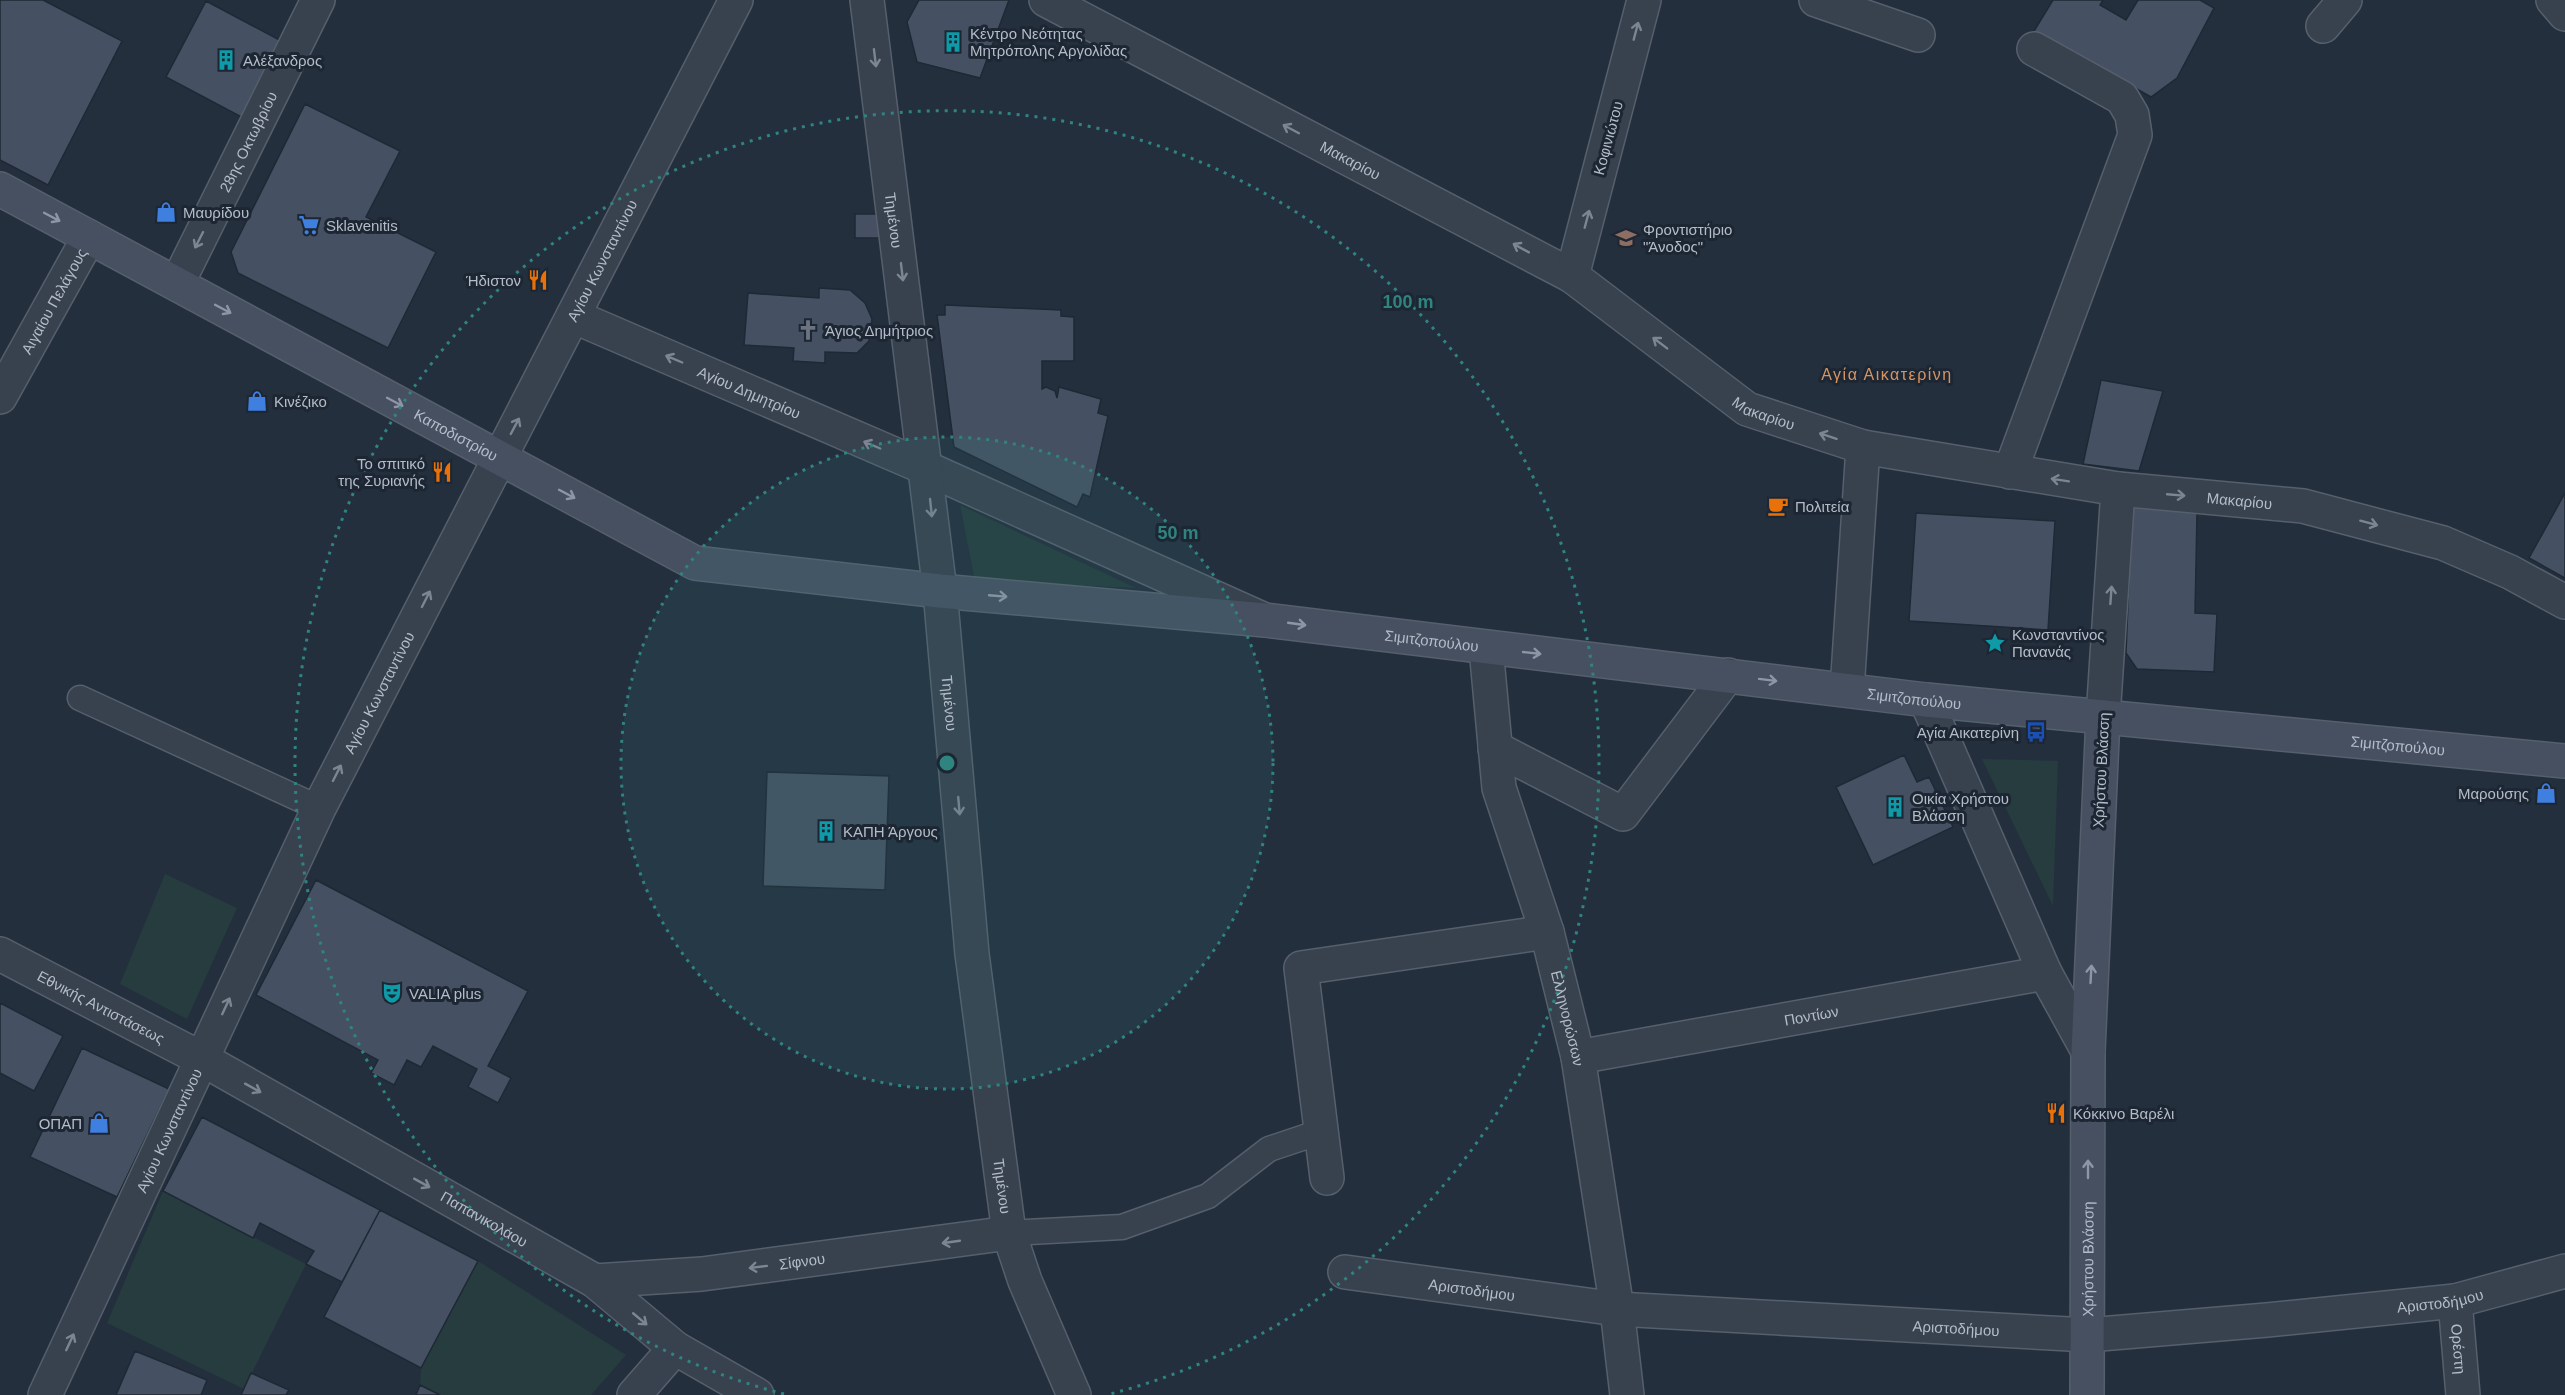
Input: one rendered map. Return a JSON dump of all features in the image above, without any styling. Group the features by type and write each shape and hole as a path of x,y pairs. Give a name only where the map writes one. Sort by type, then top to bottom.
{"main road":[{"name":"Καποδιστρίου","path":"0,189 695,563 940,591"},
{"name":"Σιμιτζοπούλου","path":"940,591 1265,620 1926,700 2565,761"},
{"name":"Χρήστου Βλάσση","path":"2087,1395 2088,1051 2103,717"}],"street":[{"name":"28ης Οκτωβρίου","path":"177,284 318,0"},
{"name":"Αγίου Κωνσταντίνου","path":"45,1395 319,808 736,0"},
{"name":"Τημένου","path":"867,0 926,468 940,591 972,954 1009,1233 1025,1281 1074,1395"},
{"name":"Μακαρίου","path":"1046,0 1572,276 1747,409 1863,447 2118,489 2303,506 2443,543 2510,572 2565,602"},
{"name":"Κοφινιώτου","path":"1572,276 1644,0"},
{"path":"1816,0 1918,35"},
{"path":"2323,26 2345,0"},
{"path":"2553,0 2565,14"},
{"path":"2010,472 2135,135 2132,114 2122,98 2034,49"},
{"name":"Αιγαίου Πελάγους","path":"0,397 89,237"},
{"name":"Αγίου Δημητρίου","path":"573,316 926,468"},
{"path":"1847,690 1863,447"},
{"name":"Σιμιτζοπούλου","path":"926,468 1265,620"},
{"name":"Χρήστου Βλάσση","path":"2103,717 2118,489"},
{"name":"Ελληνορώσων","path":"1486,648 1499,788 1547,932 1578,1057 1617,1309 1627,1395"},
{"path":"1495,748 1623,814 1728,675"},
{"name":"Χρήστου Βλάσση","path":"1926,700 2045,973 2088,1051"},
{"path":"1327,1178 1301,968 1547,932"},
{"name":"Εθνικής Αντιστάσεως","path":"0,954 202,1059"},
{"name":"Ποντίων","path":"1578,1057 2045,973"},
{"name":"Παπανικολάου","path":"202,1059 595,1281 675,1348 757,1395"},
{"name":"Σίφνου","path":"595,1281 702,1274 1009,1233"},
{"name":"Αριστοδήμου","path":"1345,1272 1617,1309 2088,1335 2455,1301 2565,1271"},
{"name":"Ορέστη","path":"2455,1301 2463,1395"},
{"path":"634,1395 675,1348"}],"lane":[{"path":"80,698 319,808"},
{"path":"1009,1233 1122,1227 1208,1196 1269,1149 1320,1132"}],"green space":[{"path":"960,505 1136,588 975,581"},
{"path":"1982,759 2058,761 2053,906"},
{"path":"165,874 237,908 187,1019 120,984"},
{"path":"163,1191 306,1264 244,1389 107,1323"},
{"path":"478,1261 626,1355 591,1395 440,1395 420,1385 421,1368"}],"building":[{"path":"0,0 43,0 122,41 48,185 0,160"},
{"name":"Κέντρο Νεότητας Μητρόπολης Αργολίδας","path":"919,0 1009,0 980,78 917,62 907,22"},
{"path":"2053,0 2103,0 2100,5 2126,20 2138,0 2200,0 2214,8 2177,78 2151,97 2034,31"},
{"name":"Αλέξανδρος","path":"206,1 287,44 247,120 166,77"},
{"path":"305,104 400,151 366,217 436,252 388,348 238,273 231,252"},
{"path":"855,214 880,214 881,238 855,238"},
{"name":"Άγιος Δημήτριος","path":"819,288 850,290 865,303 872,319 869,341 857,353 825,352 825,363 793,361 794,348 744,345 748,293 819,298"},
{"path":"945,305 1061,310 1061,316 1074,317 1074,361 1042,361 1042,389 1046,387 1055,391 1057,398 1059,387 1101,399 1098,413 1108,416 1090,497 1083,494 1077,507 954,447 937,315 945,315"},
{"path":"2101,380 2163,391 2139,471 2083,464"},
{"path":"2565,493 2565,578 2529,558"},
{"path":"2132,505 2197,513 2195,613 2217,614 2214,672 2137,669 2126,653"},
{"path":"1916,513 2055,521 2048,630 1909,621"},
{"name":"Οικία Χρήστου Βλάσση","path":"1904,755 1917,782 1929,777 1953,827 1873,865 1836,787"},
{"name":"ΚΑΠΗ Άργους","path":"767,772 889,776 885,890 763,886"},
{"name":"VALIA plus","path":"316,880 528,991 488,1066 511,1078 498,1103 468,1087 477,1069 433,1046 421,1067 407,1060 394,1085 371,1073 378,1060 256,995"},
{"path":"0,1003 63,1036 34,1091 0,1073"},
{"name":"ΟΠΑΠ","path":"82,1048 169,1089 117,1197 30,1157"},
{"path":"202,1117 380,1210 342,1282 306,1264 314,1251 260,1223 253,1238 163,1191"},
{"path":"380,1210 478,1261 421,1368 324,1317"},
{"path":"135,1351 207,1380 201,1395 116,1395"},
{"path":"251,1373 289,1390 286,1395 241,1395"},
{"path":"420,1385 440,1395 416,1395"}],"place":[{"name":"Κέντρο Νεότητας Μητρόπολης Αργολίδας","path":"953,42"},
{"name":"Αλέξανδρος","path":"226,60"},
{"name":"Μαυρίδου","path":"166,212"},
{"name":"Sklavenitis","path":"309,225"},
{"name":"Φροντιστήριο \"Άνοδος\"","path":"1626,238"},
{"name":"Ήδιστον","path":"538,280"},
{"name":"Άγιος Δημήτριος","path":"808,330"},
{"name":"Κινέζικο","path":"257,401"},
{"name":"Το σπιτικό της Συριανής","path":"442,472"},
{"name":"Πολιτεία","path":"1778,506"},
{"name":"Κωνσταντίνος Πανανάς","path":"1995,643"},
{"name":"Αγία Αικατερίνη","path":"2036,732"},
{"name":"Μαρούσης","path":"2546,793"},
{"name":"Οικία Χρήστου Βλάσση","path":"1895,807"},
{"name":"ΚΑΠΗ Άργους","path":"826,831"},
{"name":"VALIA plus","path":"392,993"},
{"name":"Κόκκινο Βαρέλι","path":"2056,1113"},
{"name":"ΟΠΑΠ","path":"99,1123"}],"district":[{"name":"Αγία Αικατερίνη","path":"1887,374"}]}
